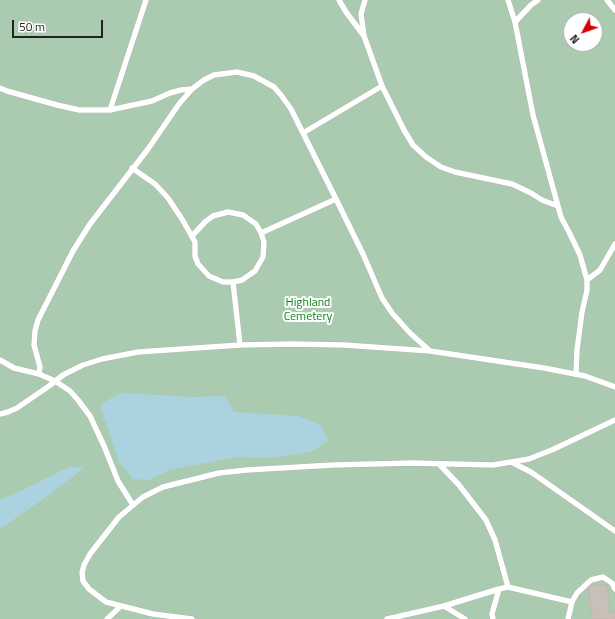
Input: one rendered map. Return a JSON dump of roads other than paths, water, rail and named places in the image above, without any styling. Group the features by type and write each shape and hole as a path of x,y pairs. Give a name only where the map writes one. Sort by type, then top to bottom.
{"lane":[{"path":"110,110 146,0"},
{"path":"339,0 364,36"},
{"path":"365,0 361,14 364,36 382,86 413,145 426,157 441,167 455,172 512,184 542,200 558,206"},
{"path":"508,0 515,22 533,115 561,217 580,255 587,280 587,290 582,312 577,350 576,374"},
{"path":"515,22 531,5 538,0"},
{"path":"607,0 615,10"},
{"path":"39,374 40,366 34,345 35,331 38,320 86,229 179,104 192,90 204,80 214,75 237,72 254,76 274,87 291,109 363,254 382,298 392,313 410,333 430,351"},
{"path":"303,133 382,86"},
{"path":"0,88 79,110 110,110 152,102 170,93 181,90 192,90"},
{"path":"132,168 155,184 168,198 195,242 195,256 203,270 216,280 233,282 242,280 249,276 260,264 264,250 264,242 261,232 256,224 243,215 228,212 213,216 206,221 192,236"},
{"path":"261,232 336,199"},
{"path":"587,280 600,270 615,244"},
{"path":"233,282 240,345"},
{"path":"0,414 17,408 62,375 83,365 102,359 145,351 240,345 344,345 430,351 576,374 615,387"},
{"path":"0,360 14,368 39,374 55,381 70,391 90,416 118,481 133,504"},
{"path":"192,619 153,614 106,602 89,590 83,582 82,573 84,565 90,554 120,517 133,504 143,497 163,487 219,473 247,470 332,465 493,465 529,458 554,449 615,420"},
{"path":"511,462 531,472 615,532"},
{"path":"440,465 463,489 486,520 495,540 508,587"},
{"path":"568,619 572,602 577,593 591,580 604,577 612,583 615,589"},
{"path":"387,619 444,606 508,587 572,602"},
{"path":"492,619 499,589"},
{"path":"107,619 121,606"},
{"path":"444,606 465,619"}],"water":[{"path":"120,393 193,397 225,396 234,412 298,416 321,425 328,441 311,452 271,458 237,457 169,470 150,480 133,479 119,462 100,405"},
{"path":"69,467 84,468 49,495 0,529 0,500"}],"park label":[{"name":"Highland Cemetery","path":"308,310"}]}
